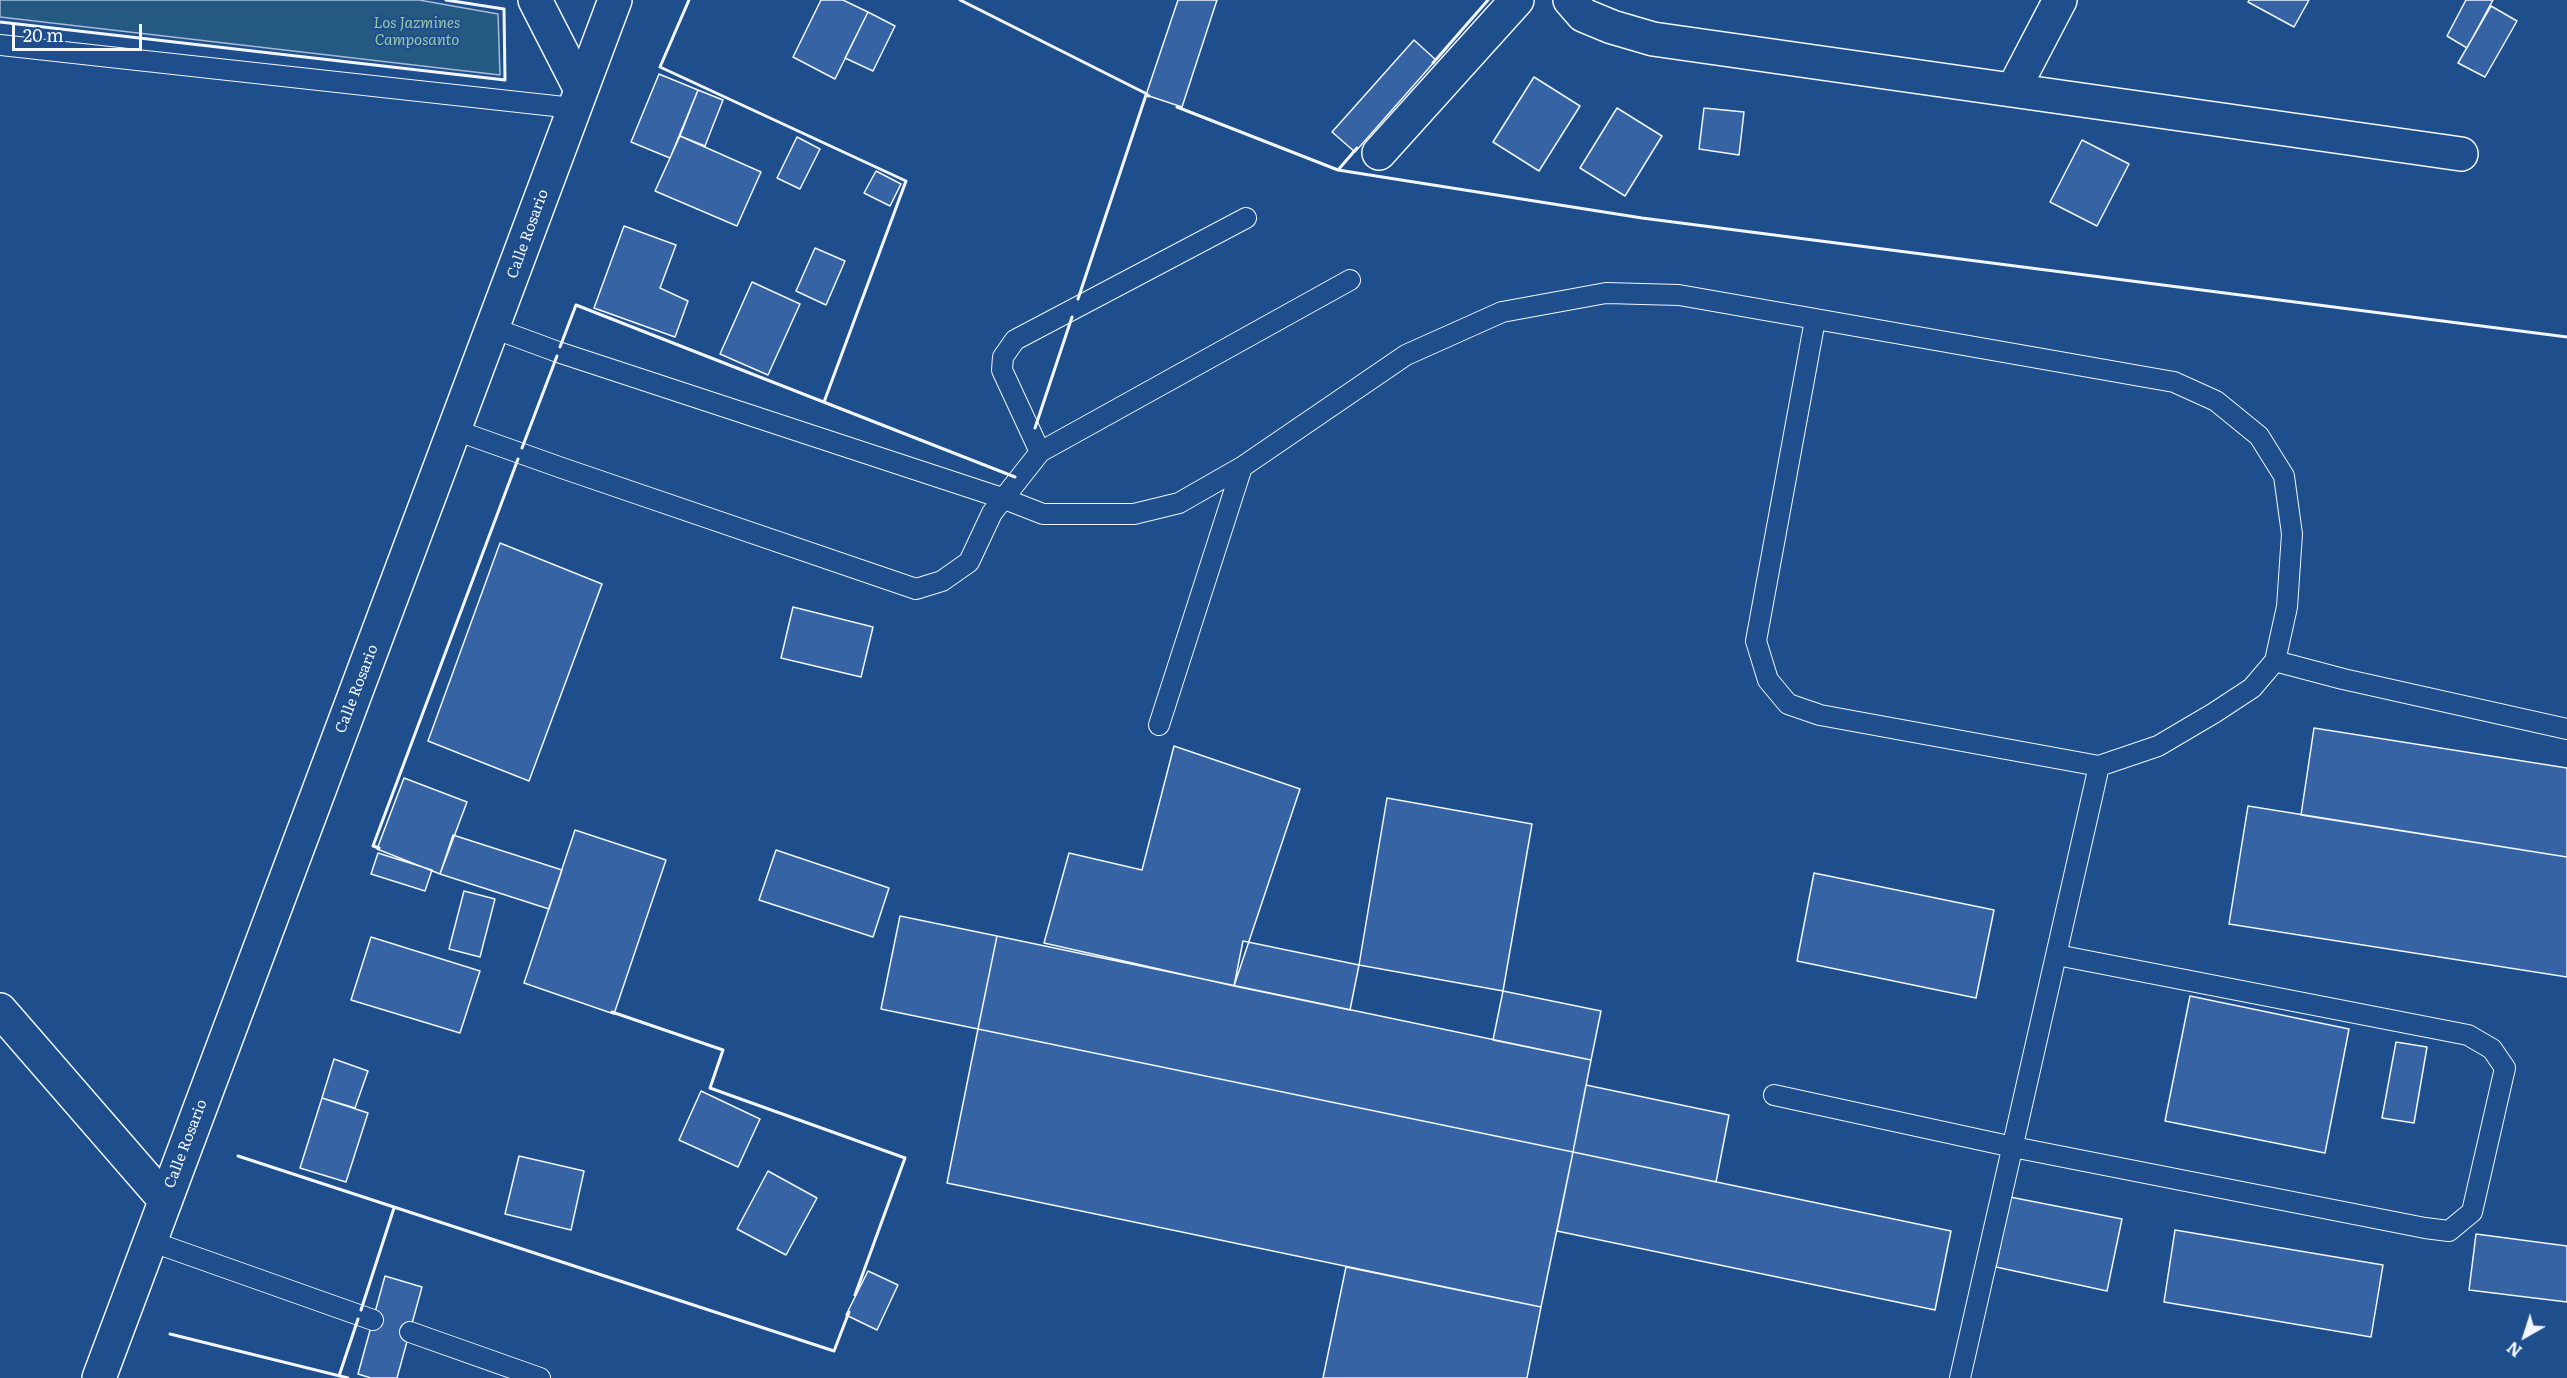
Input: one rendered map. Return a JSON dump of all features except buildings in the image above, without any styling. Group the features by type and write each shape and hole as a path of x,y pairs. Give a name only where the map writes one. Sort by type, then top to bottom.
{"street":[{"path":"535,0 576,98"},
{"name":"Calle Rosario","path":"99,1378 455,429 576,98 615,0"},
{"path":"1379,153 1517,0"},
{"path":"1570,0 1583,15 1612,27 1653,39 2461,154"},
{"path":"2013,90 2060,0"},
{"path":"0,1010 165,1200"}],"lane":[{"path":"0,45 576,98"},
{"path":"1040,452 1002,369 1003,357 1014,340 1246,218"},
{"path":"455,429 916,589 942,580 969,562 992,513 1040,452 1350,280"},
{"path":"493,327 558,352 1002,498 1043,514 1134,514 1179,503 1242,467 1406,355 1502,312 1606,293 1668,294 2174,382 2216,401 2259,436 2284,476 2292,534 2287,607 2275,661 2252,688 2214,713 2158,746 2099,766 1820,715 1788,704 1768,680 1756,641 1815,320"},
{"path":"1159,725 1242,467"},
{"path":"2275,661 2343,679 2567,729"},
{"path":"1960,1378 2099,766"},
{"path":"1774,1095 2013,1147 2448,1231 2472,1212 2505,1068 2492,1049 2468,1035 2057,955"},
{"path":"150,1241 373,1320"},
{"path":"410,1332 540,1378"}],"green space":[{"name":"Los Jazmines Camposanto","path":"0,0 419,0 498,14 500,75 0,17"}],"wall":[{"path":"0,22 505,80 504,9 446,0"},
{"path":"689,0 660,67 906,181 824,402"},
{"path":"960,0 1147,94"},
{"path":"1433,63 1488,0"},
{"path":"1078,299 1146,95 1149,96"},
{"path":"1177,107 1338,170 1642,218 2567,337"},
{"path":"1338,170 1357,148"},
{"path":"560,347 576,305 1015,477"},
{"path":"1035,428 1072,317"},
{"path":"522,448 557,356"},
{"path":"379,848 373,846 518,459"},
{"path":"612,1012 723,1050 710,1088 905,1158 855,1295"},
{"path":"238,1156 834,1351 849,1312"},
{"path":"361,1310 394,1208"},
{"path":"339,1376 358,1319"},
{"path":"170,1334 348,1378"}]}
